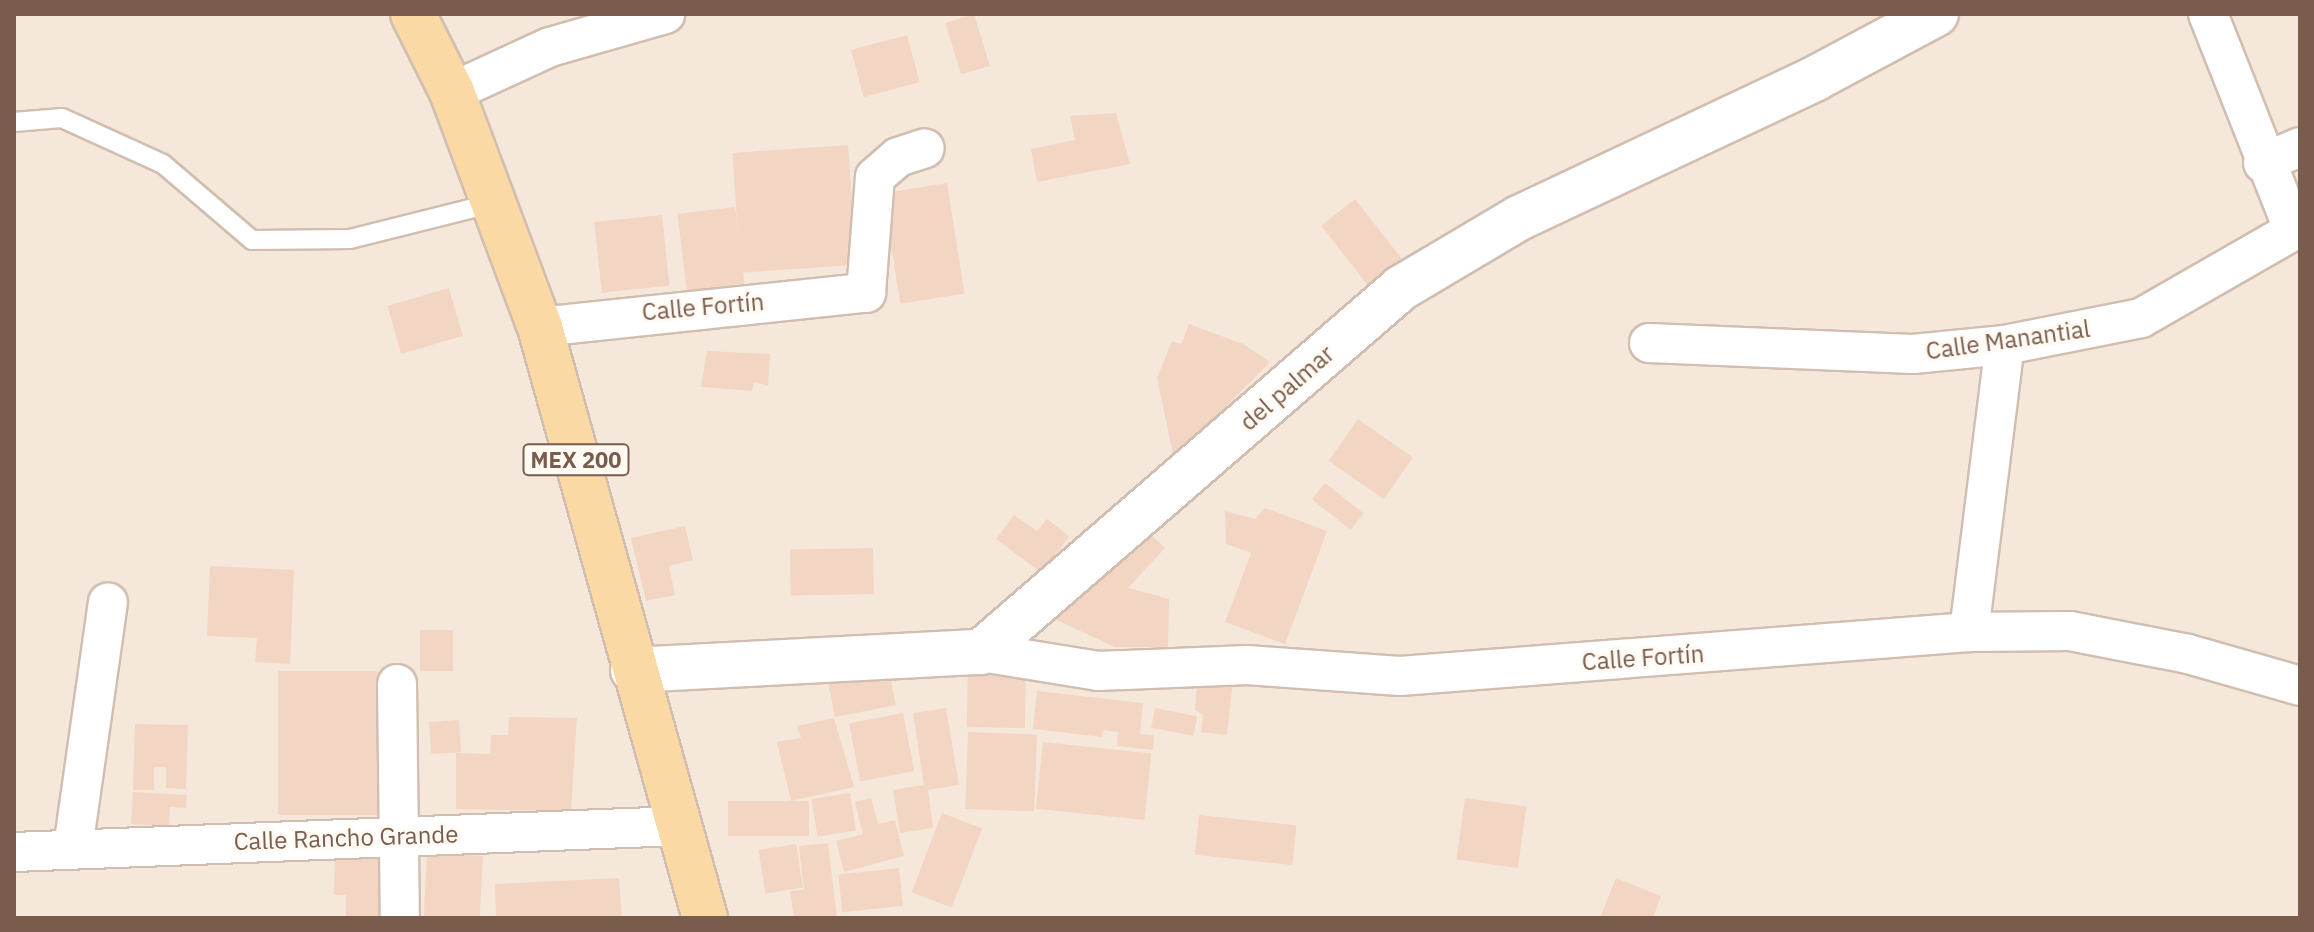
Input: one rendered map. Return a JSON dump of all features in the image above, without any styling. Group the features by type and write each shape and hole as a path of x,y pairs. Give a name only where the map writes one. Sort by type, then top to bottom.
{"main road":[{"name":"MEX 200","path":"413,14 452,92 540,327 633,670 705,918"}],"street":[{"path":"452,92 550,47 665,14"},
{"name":"del palmar","path":"981,652 1401,288 1519,218 1816,78 1936,14"},
{"path":"2208,14 2263,163 2296,228"},
{"path":"2263,163 2300,147"},
{"name":"Calle Fortín","path":"540,327 866,293 875,177 898,157 925,148"},
{"name":"Calle Manantial","path":"1649,343 1913,354 2005,345 2141,318 2296,228"},
{"path":"1969,632 2005,345"},
{"path":"73,848 108,602"},
{"name":"Calle Fortín","path":"981,652 1098,671 1247,665 1400,676 1969,632 2070,631 2188,654 2300,686"},
{"path":"633,670 981,652"},
{"path":"397,684 402,836 400,918"},
{"name":"Calle Rancho Grande","path":"14,852 678,826"}],"lane":[{"path":"14,122 62,118 163,164 252,240 350,239 493,203"}],"shaded area":[{"path":"14,14 2300,14 2300,918 14,918"}],"building":[{"path":"974,14 990,66 961,74 945,23"},
{"path":"907,35 920,82 864,97 851,50"},
{"path":"1116,113 1130,164 1037,182 1031,149 1075,140 1070,116"},
{"path":"848,145 856,265 741,273 732,153"},
{"path":"947,183 965,294 900,304 883,193"},
{"path":"1355,199 1404,261 1370,288 1321,225"},
{"path":"735,207 744,283 687,290 677,214"},
{"path":"662,215 669,286 602,293 594,222"},
{"path":"449,288 463,336 401,354 387,306"},
{"path":"1189,324 1243,344 1270,362 1174,459 1157,378 1172,341 1181,344"},
{"path":"707,351 770,354 768,386 754,382 752,391 701,387"},
{"path":"1358,419 1413,457 1384,499 1329,461"},
{"path":"1325,483 1364,513 1351,530 1312,500"},
{"path":"1265,508 1327,531 1285,644 1225,622 1251,553 1226,544 1225,511 1255,519"},
{"path":"1014,515 1037,531 1047,519 1069,536 1042,573 996,539"},
{"path":"1138,523 1165,548 1128,588 1169,599 1168,647 1115,647 1050,617"},
{"path":"685,526 693,560 669,566 675,595 646,601 631,538"},
{"path":"873,548 874,594 791,595 790,549"},
{"path":"210,566 294,570 290,664 255,662 257,638 207,636"},
{"path":"420,630 453,630 453,671 420,671"},
{"path":"968,661 1026,662 1025,728 967,727"},
{"path":"888,665 896,705 835,717 827,677"},
{"path":"278,671 377,671 377,815 278,815"},
{"path":"1233,679 1227,735 1201,732 1203,715 1195,710 1197,684"},
{"path":"1037,691 1143,703 1140,734 1154,735 1153,750 1117,746 1118,732 1103,730 1102,737 1033,729"},
{"path":"946,708 959,785 928,790 933,828 900,833 893,790 924,785 913,713"},
{"path":"1155,708 1197,716 1193,736 1151,728"},
{"path":"903,713 914,771 860,781 849,723"},
{"path":"509,717 577,718 571,811 456,809 456,753 490,754 491,735 508,735"},
{"path":"834,718 854,787 791,801 777,742 801,738 797,726"},
{"path":"459,720 461,752 431,754 429,722"},
{"path":"135,724 188,725 186,789 166,788 166,767 154,767 154,790 133,790"},
{"path":"968,732 1037,734 1034,811 965,809"},
{"path":"1043,742 1151,753 1144,820 1036,809"},
{"path":"133,792 187,795 186,808 170,807 169,826 131,824"},
{"path":"850,793 856,831 817,837 811,799"},
{"path":"871,798 878,824 895,820 904,856 844,872 836,841 863,834 855,802"},
{"path":"1465,798 1526,807 1518,868 1456,859"},
{"path":"728,801 809,801 809,836 728,836"},
{"path":"942,813 982,828 952,908 912,892"},
{"path":"1199,815 1296,825 1292,865 1195,855"},
{"path":"828,843 837,918 794,918 790,891 804,890 799,846"},
{"path":"796,844 803,887 765,893 758,850"},
{"path":"335,853 393,854 391,918 346,918 346,895 334,895"},
{"path":"427,853 483,856 480,918 424,918"},
{"path":"899,868 903,906 842,912 838,874"},
{"path":"619,878 622,918 496,918 495,884"},
{"path":"1616,878 1661,896 1653,918 1600,918"}]}
